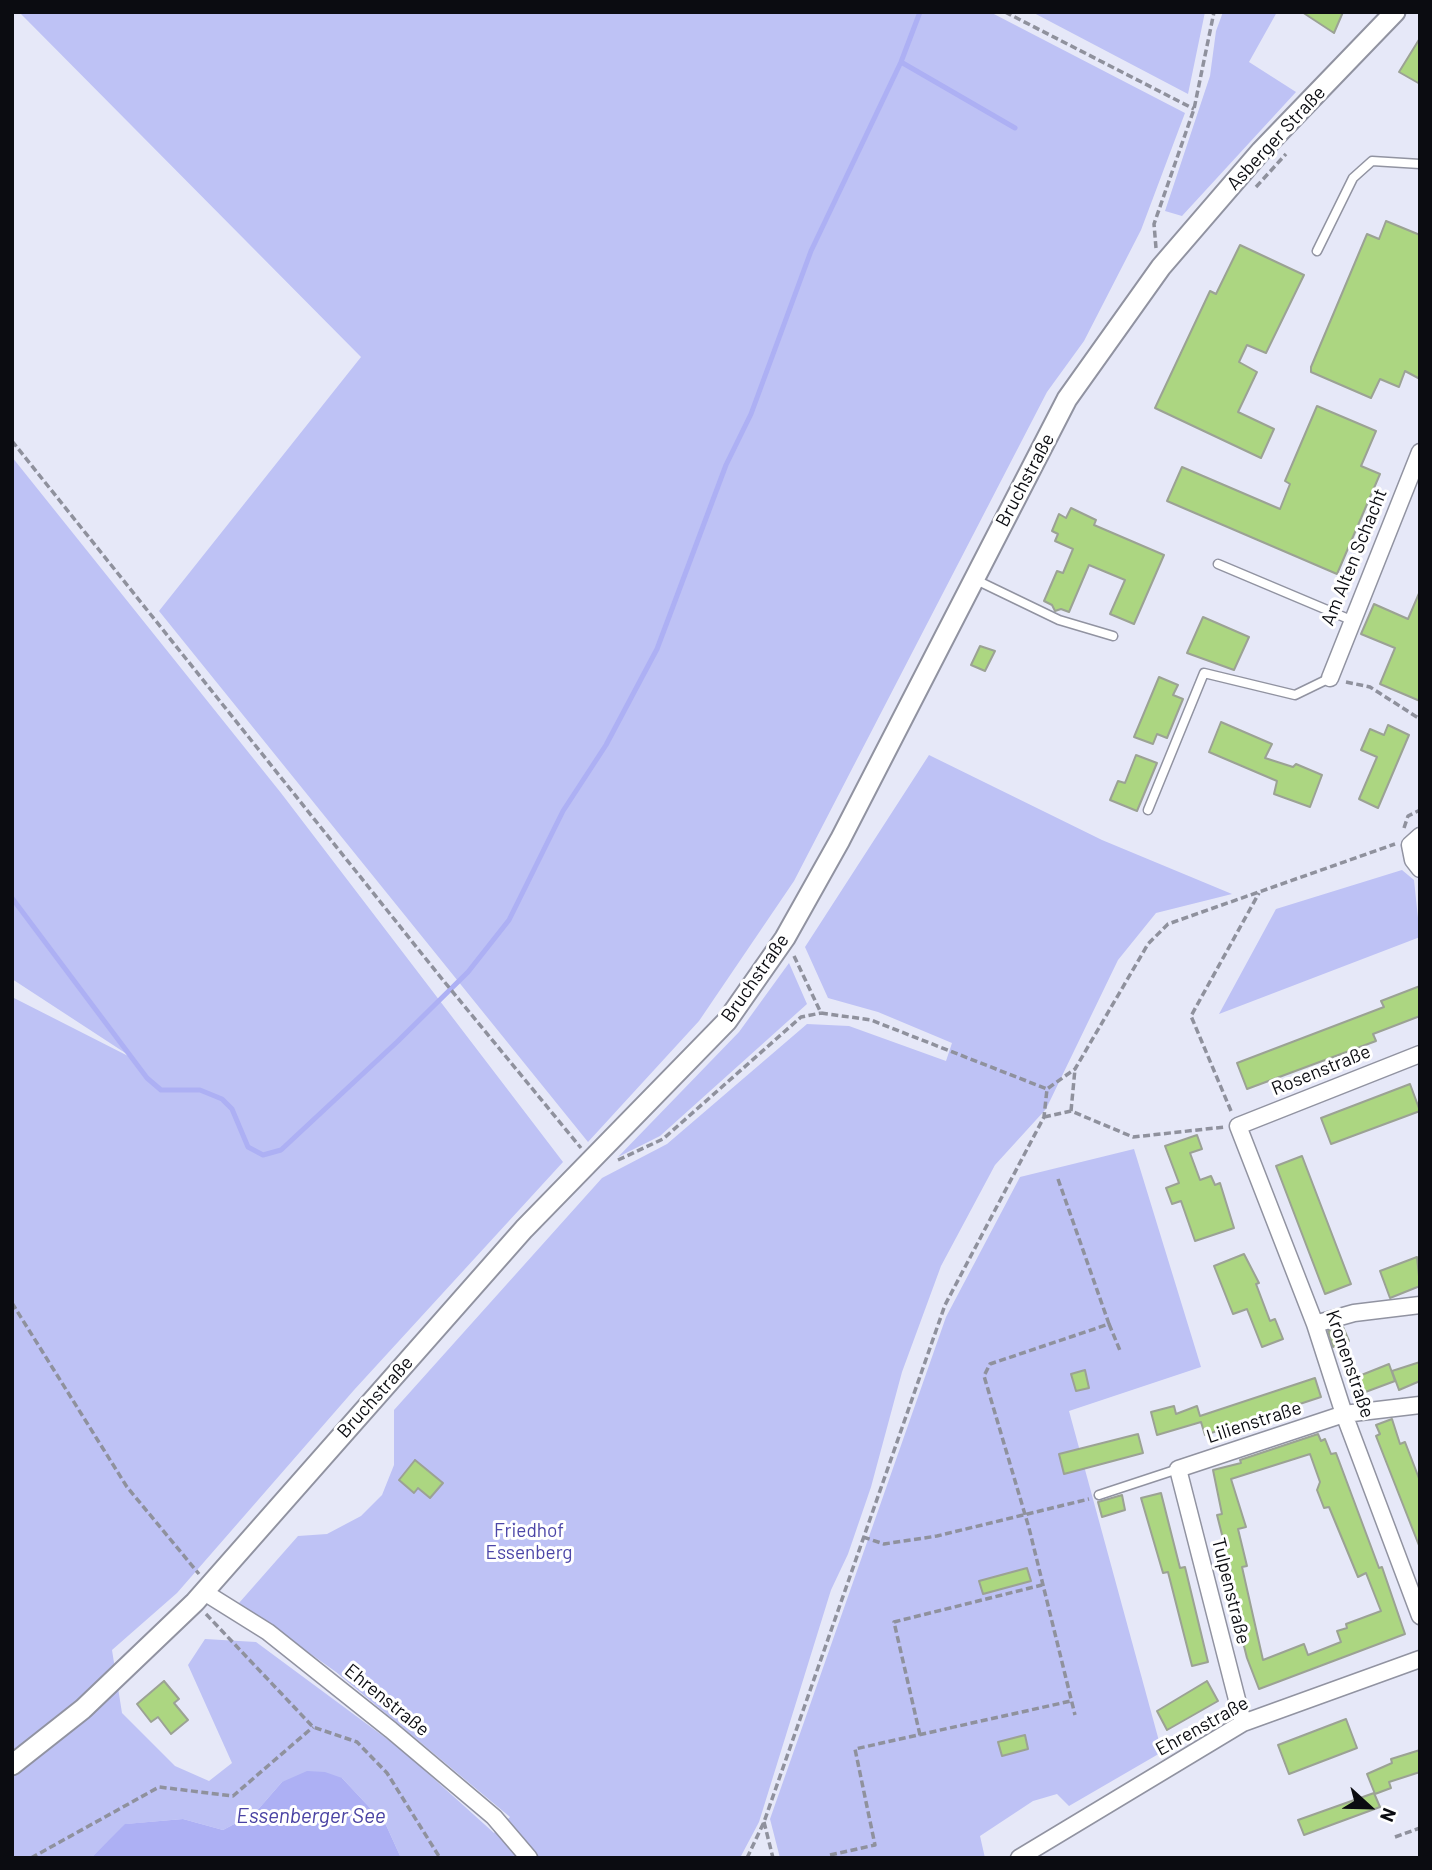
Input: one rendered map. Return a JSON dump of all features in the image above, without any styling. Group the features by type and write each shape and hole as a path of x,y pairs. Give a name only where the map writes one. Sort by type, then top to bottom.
{"street":[{"name":"Asberger Straße","path":"1161,267 1261,151 1395,12"},
{"name":"Bruchstraße","path":"12,1765 83,1709 203,1593 524,1229 599,1163 727,1021 785,938 840,840 1067,399 1161,267"},
{"name":"Am Alten Schacht","path":"1330,678 1420,453"},
{"path":"1415,840 1413,860 1420,869"},
{"name":"Rosenstraße","path":"1238,1126 1420,1054"},
{"name":"Kronenstraße","path":"1238,1126 1315,1324 1344,1414 1420,1616"},
{"path":"1315,1324 1354,1313 1420,1305"},
{"name":"Lilienstraße","path":"1178,1469 1344,1414 1420,1405"},
{"name":"Tulpenstraße","path":"1178,1469 1243,1723"},
{"name":"Ehrenstraße","path":"203,1593 268,1632 391,1730 494,1817 529,1858"},
{"name":"Ehrenstraße","path":"1019,1858 1243,1723 1420,1659"}],"lane":[{"path":"1317,251 1353,178 1372,161 1420,164"},
{"path":"1217,564 1351,620"},
{"path":"974,579 1059,620 1113,636"},
{"path":"1148,810 1204,673 1295,695 1330,678"},
{"path":"1099,1495 1178,1469"}],"path":[{"path":"1005,12 1194,109"},
{"path":"1161,267 1154,224 1194,109 1214,12"},
{"path":"12,441 438,974 599,1163 663,1139 801,1017 821,1013 872,1020 1047,1089"},
{"path":"1330,678 1370,687 1420,719"},
{"path":"1071,1111 1075,1069 1147,944 1168,923 1402,842 1415,840"},
{"path":"1044,1117 1071,1111 1133,1137 1238,1126 1191,1016 1261,891"},
{"path":"791,950 821,1013"},
{"path":"747,1858 764,1822 945,1305 1044,1117 1047,1089 1075,1069"},
{"path":"1058,1179 1121,1353"},
{"path":"12,1303 127,1487 203,1593 313,1727 357,1742 387,1773 440,1858"},
{"path":"1075,1715 985,1370 990,1364 1109,1324"},
{"path":"863,1537 884,1544 1025,1517 1099,1495"},
{"path":"920,1734 894,1622 1042,1585"},
{"path":"830,1855 875,1845 855,1749 1071,1701"},
{"path":"31,1858 159,1787 233,1796 313,1727"},
{"path":"764,1822 773,1858"},
{"path":"1395,1838 1420,1828"}],"green space":[{"path":"19,12 990,12 1185,113 1141,230 1084,341 1047,392 794,881 699,1021 588,1142 159,611 361,357"},
{"path":"1032,12 1205,12 1188,94"},
{"path":"1223,12 1277,12 1249,62 1296,92 1182,216 1165,211 1210,76 1216,31"},
{"name":"Friedhof Essenberg","path":"12,457 281,793 563,1162 354,1390 177,1593 112,1650 122,1713 175,1766 209,1781 232,1763 188,1665 205,1639 256,1642 402,1750 494,1833 510,1817 336,1672 239,1603 298,1536 327,1534 361,1516 382,1495 394,1465 394,1410 602,1178 667,1144 807,1024 849,1026 946,1061 952,1043 878,1012 828,998 805,947 929,755 1102,840 1232,894 1156,913 1118,960 1046,1109 995,1165 941,1266 902,1372 871,1487 848,1554 831,1590 759,1822 740,1858 401,1858 386,1825 342,1778 282,1782 255,1813 223,1830 183,1819 126,1824 91,1858 12,1858 12,997 136,1060 12,979"},
{"path":"1402,870 1414,880 1420,937 1219,1014 1276,909"},
{"path":"789,963 807,1004 660,1136 618,1157 739,1032"},
{"path":"1134,1149 1201,1367 1069,1411 1162,1752 1069,1806 1057,1794 1033,1801 980,1836 985,1858 780,1858 770,1819 946,1317 1020,1177"}],"water":[{"name":"Essenberger See","path":"307,1771 325,1772 342,1778 386,1825 401,1858 91,1858 125,1824 183,1819 223,1830 255,1813 282,1782"}],"building":[{"path":"1302,12 1343,12 1334,33"},
{"path":"1420,38 1420,84 1399,72"},
{"path":"1386,221 1420,235 1420,379 1405,371 1399,387 1380,379 1371,398 1311,372 1311,367 1367,234 1379,239"},
{"path":"1240,245 1304,275 1266,353 1247,345 1239,362 1257,372 1238,412 1274,429 1261,458 1155,408 1210,291 1216,294"},
{"path":"1317,406 1376,431 1361,466 1380,474 1337,574 1167,501 1182,467 1280,509 1290,484 1285,481"},
{"path":"1071,508 1096,520 1094,525 1164,555 1134,624 1110,614 1125,580 1089,565 1069,612 1061,609 1055,611 1052,605 1044,601 1057,571 1063,573 1073,549 1055,541 1058,534 1052,531 1059,514 1066,518"},
{"path":"1420,591 1420,701 1380,684 1395,648 1361,634 1374,604 1408,619"},
{"path":"1203,617 1249,637 1234,670 1187,653"},
{"path":"980,646 995,651 985,671 971,665"},
{"path":"1159,677 1178,685 1173,695 1183,699 1167,738 1157,734 1153,744 1134,737"},
{"path":"1221,722 1272,744 1265,758 1293,767 1296,764 1322,775 1310,807 1274,794 1277,781 1209,752"},
{"path":"1388,725 1409,735 1378,808 1359,799 1377,757 1361,750 1370,729 1384,735"},
{"path":"1136,755 1157,763 1137,811 1110,800 1118,781 1125,783"},
{"path":"1420,986 1420,1016 1373,1034 1376,1041 1247,1089 1237,1063 1384,1007 1381,1001"},
{"path":"1410,1084 1420,1111 1331,1144 1321,1118"},
{"path":"1197,1135 1202,1149 1190,1153 1200,1180 1211,1176 1215,1185 1220,1183 1234,1228 1195,1241 1181,1201 1172,1204 1166,1188 1179,1183 1165,1146"},
{"path":"1302,1156 1351,1284 1325,1294 1276,1166"},
{"path":"1244,1254 1259,1283 1256,1284 1270,1321 1275,1319 1283,1339 1262,1347 1247,1309 1233,1314 1214,1266"},
{"path":"1417,1257 1420,1286 1390,1298 1380,1271"},
{"path":"1343,1327 1349,1341 1333,1347 1328,1331"},
{"path":"1420,1362 1420,1381 1399,1390 1392,1371"},
{"path":"1389,1364 1395,1381 1360,1394 1354,1378"},
{"path":"1085,1370 1089,1388 1076,1391 1071,1374"},
{"path":"1315,1378 1321,1397 1205,1435 1201,1422 1157,1435 1151,1412 1174,1406 1176,1414 1197,1406 1200,1416"},
{"path":"1392,1419 1400,1444 1405,1442 1420,1481 1420,1548 1376,1436 1380,1434 1376,1425"},
{"path":"1138,1434 1143,1453 1064,1474 1059,1454"},
{"path":"1318,1434 1321,1441 1325,1439 1331,1454 1336,1453 1379,1568 1382,1567 1405,1634 1259,1689 1247,1658 1225,1571 1231,1570 1217,1515 1222,1514 1213,1470 1241,1463 1240,1460","holes":["1310,1454 1320,1482 1317,1490 1324,1508 1329,1507 1358,1577 1366,1573 1381,1611 1346,1624 1347,1628 1337,1631 1341,1642 1308,1655 1304,1644 1263,1660 1242,1567 1247,1566 1238,1529 1246,1527 1231,1479"]},
{"path":"415,1460 443,1483 430,1498 418,1488 414,1493 399,1480"},
{"path":"1161,1493 1180,1568 1185,1567 1208,1662 1192,1666 1168,1572 1163,1573 1141,1498"},
{"path":"1122,1495 1125,1510 1102,1517 1098,1502"},
{"path":"1027,1568 1031,1581 983,1594 979,1581"},
{"path":"164,1681 179,1699 174,1703 188,1720 171,1734 158,1717 151,1722 137,1704"},
{"path":"1207,1681 1218,1701 1167,1730 1157,1711"},
{"path":"1346,1719 1357,1748 1289,1774 1278,1745"},
{"path":"1025,1735 1028,1749 1002,1756 998,1742"},
{"path":"1420,1750 1420,1772 1389,1782 1391,1788 1375,1794 1367,1774 1392,1763 1391,1759"},
{"path":"1374,1793 1380,1807 1304,1835 1298,1820"}],"waterway":[{"path":"12,898 147,1078 161,1090 200,1090 222,1099 232,1109 248,1147 263,1155 281,1150 397,1042 468,972 509,920 563,811 606,745 657,649 726,465 751,414 811,251 901,62 920,12"},
{"path":"901,62 1015,128"}]}
